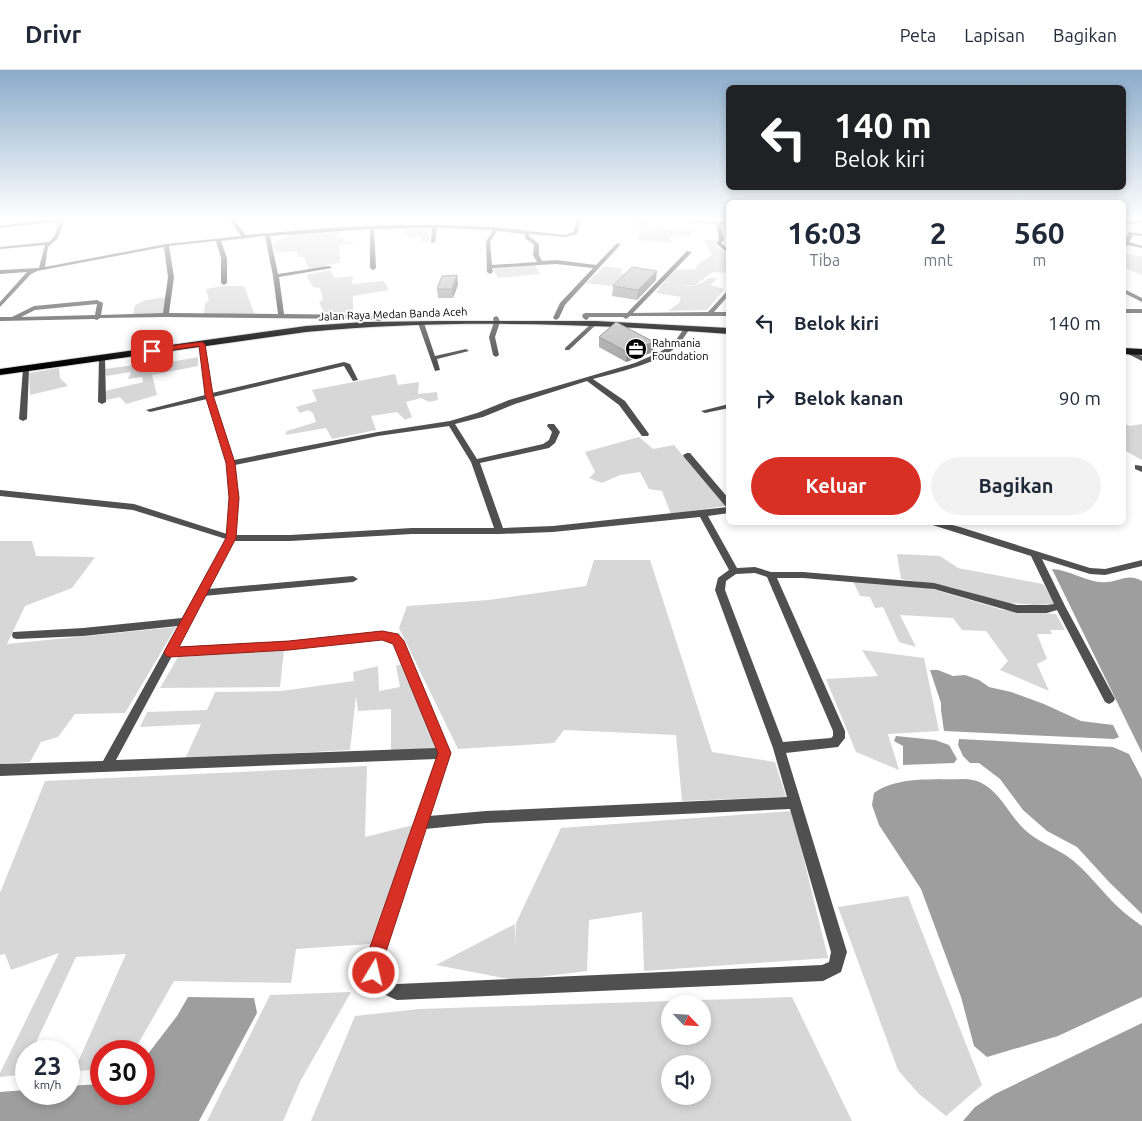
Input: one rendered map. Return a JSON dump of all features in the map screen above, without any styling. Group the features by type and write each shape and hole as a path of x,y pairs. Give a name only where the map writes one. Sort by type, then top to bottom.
{"highway":[{"name":"Jalan Raya Medan Banda Aceh","path":"0,366 346,320 497,320 595,323 626,317 726,326"},
{"name":"Jalan Raya Medan Banda Aceh","path":"0,372 336,326 586,318 726,332"},
{"path":"1126,349 1142,346"},
{"path":"1126,349 1142,352"}],"street":[{"path":"0,272 44,268"},
{"path":"166,315 171,277 170,268"},
{"path":"224,268 224,283"},
{"path":"274,268 281,317"},
{"path":"276,276 329,268"},
{"path":"490,268 490,270 504,268"},
{"path":"556,318 562,304 596,268"},
{"path":"626,317 673,268"},
{"path":"0,305 29,273 39,269"},
{"path":"1126,292 1142,300"},
{"path":"709,315 726,295"},
{"path":"13,319 34,308 97,302 100,303 97,318"},
{"path":"1126,311 1142,311"},
{"path":"586,318 585,315 626,317 726,314"},
{"path":"0,319 166,315 364,317 380,319"},
{"path":"496,355 492,336 497,320"},
{"path":"421,323 437,370"},
{"path":"567,350 595,323"},
{"path":"231,463 369,436 451,423 637,364 662,353 676,344 687,328"},
{"path":"107,765 231,538 234,498 231,463 209,395 202,344"},
{"path":"1126,350 1142,359"},
{"path":"433,358 466,351"},
{"path":"102,358 102,402"},
{"path":"150,410 344,364 348,365 355,380"},
{"path":"23,419 26,369"},
{"path":"588,379 622,404 645,434"},
{"path":"705,411 726,407"},
{"path":"451,423 475,462 500,532"},
{"path":"475,462 546,446 555,437 556,432 551,426"},
{"path":"687,455 726,500"},
{"path":"0,493 134,507 231,538 290,538 412,531 500,532 552,529 726,510"},
{"path":"703,514 734,571"},
{"path":"954,526 1090,571 1105,572 1142,563"},
{"path":"1035,554 1108,699"},
{"path":"170,652 289,645 382,635 398,641 444,753 373,964 374,973 386,988 397,992 823,972 836,967 839,952 780,748 720,590 721,580 734,571 755,570 771,575 803,575 934,586 1017,609 1047,609 1060,606"},
{"path":"771,575 839,730 839,738 834,743 780,748"},
{"path":"200,593 353,579"},
{"path":"18,636 83,632 186,621"},
{"path":"0,770 444,753"},
{"path":"421,823 486,818 796,803"}],"shaded area":[{"path":"308,268 326,268 309,271"},
{"path":"492,268 537,268 540,274 498,278"},
{"path":"603,268 623,269 620,273 631,275 618,287 586,283"},
{"path":"726,268 726,273 713,272 695,285 682,285 690,286 697,285 709,278 718,278 710,285 724,289 707,310 668,311 679,303 681,297 656,293 664,282 674,283 664,281 676,270"},
{"path":"1126,268 1142,268 1142,275 1126,269"},
{"path":"330,270 335,278 353,276 352,284 384,281 389,290 353,296 353,313 324,312 319,302 323,300 320,288 313,287 306,275"},
{"path":"224,286 244,286 255,315 204,314 205,303 209,301 206,289"},
{"path":"166,297 163,314 133,315 135,305 146,300"},
{"path":"198,357 198,366 152,375 157,395 126,404 120,397 106,400 105,391 143,382 142,377 128,379 131,372 106,376 105,369 156,362 159,364"},
{"path":"59,368 60,378 68,386 30,395 29,373"},
{"path":"395,374 398,385 419,382 418,394 437,392 438,400 429,402 421,398 406,402 412,417 405,420 397,412 371,416 376,430 332,439 326,428 285,435 287,431 316,422 313,413 308,410 300,413 296,407 317,401 312,390"},
{"path":"1126,424 1129,426 1142,424 1142,460 1126,451"},
{"path":"639,437 653,449 674,445 725,506 671,514 662,491 649,489 640,472 620,475 602,483 589,478 595,472 585,452"},
{"path":"0,541 32,541 36,556 95,557 72,588 25,606 7,644 176,627 125,713 75,714 58,737 41,742 30,762 0,764"},
{"path":"897,554 940,556 958,568 1043,584 1055,604 1034,605 1001,602 951,587 901,579"},
{"path":"594,560 650,560 712,752 775,762 786,797 682,801 676,735 564,730 554,743 458,749 399,628 407,606 489,600 586,586"},
{"path":"1052,569 1100,582 1128,578 1142,581 1142,753"},
{"path":"853,581 929,588 1003,610 1056,614 1065,630 1050,630 1052,634 1037,634 1047,659 1037,664 1049,691 1000,670 1008,661 986,631 962,630 953,618 900,615 916,647 899,642 883,607 875,608 870,597 860,596"},
{"path":"284,650 280,687 160,688 178,657"},
{"path":"862,650 924,658 939,731 888,734 899,770 856,752 826,679 878,676"},
{"path":"402,664 437,749 391,751 391,709 358,711 356,696 350,750 185,759 201,724 140,727 147,712 207,710 215,692 281,691 354,681 353,672 378,666 379,691 400,687 396,666"},
{"path":"930,670 938,670 953,676 965,675 979,680 989,687 1011,692 1044,704 1081,721 1113,725 1119,737 1114,739 944,731 941,703"},
{"path":"896,736 935,740 949,745 957,759 954,763 903,765 903,746 894,741"},
{"path":"959,739 1113,747 1129,754 1142,779 1142,914 1077,847 1047,831 1023,810 1000,779 979,763 970,763 963,756 958,745"},
{"path":"367,766 365,837 413,825 370,944 296,949 291,983 174,981 140,1040 90,1040 90,1070 80,1071 80,1058 126,954 76,957 37,1040 16,1040 59,953 11,970 5,954 0,955 0,893 45,781"},
{"path":"917,780 974,780 992,790 1025,830 1074,861 1118,907 1142,926 1142,997 1058,1036 987,1057 974,1046 961,997 921,889 879,825 872,805 874,793 894,784"},
{"path":"792,811 828,958 644,971 642,912 589,920 587,971 514,980 436,965 515,924 515,948 516,923 561,828"},
{"path":"908,896 982,1085 946,1116 918,1093 898,1070 838,907"},
{"path":"351,992 301,1080 283,1121 207,1121 270,995"},
{"path":"188,997 254,998 257,1013 199,1121 0,1121 0,1092 15,1091 15,1105 80,1105 80,1085 90,1085 90,1105 155,1105 155,1045 177,1016"},
{"path":"792,997 852,1121 311,1121 355,1016 419,1009 661,1001 661,1045 711,1045 711,1000"},
{"path":"1142,1023 1142,1121 963,1121 975,1107 995,1094"},
{"path":"15,1042 15,1076 0,1077 0,1073"}],"building":[{"path":"631,268 657,271 638,290 613,286"},
{"path":"457,275 452,289 437,289 442,276"},
{"path":"616,322 654,342 627,352 599,337"}],"place":[{"name":"Rahmania Foundation","path":"636,349"}],"route":[{"path":"152,351 202,344 209,395 231,463 234,498 231,538 170,652 289,645 382,635 394,638 398,641 444,753 373,964 374,973"}]}
